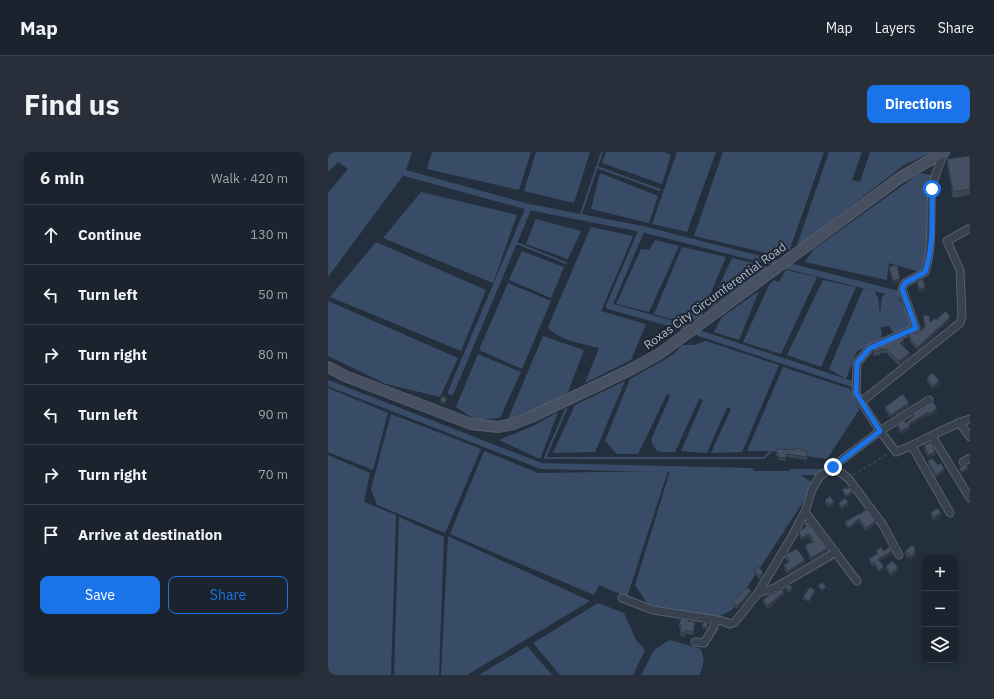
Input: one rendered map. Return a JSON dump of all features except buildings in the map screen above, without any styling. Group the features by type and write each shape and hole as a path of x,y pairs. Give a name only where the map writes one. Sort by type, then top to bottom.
{"main road":[{"name":"Roxas City Circumferential Road","path":"328,368 471,424 498,427 523,421 630,370 670,347 901,177 944,152"}],"street":[{"path":"944,152 932,189 932,225 929,262 925,272 905,283 902,289 916,328 870,348 857,363 856,393 880,431 896,452 912,446 960,422 970,419"},
{"path":"861,402 960,323 962,316 960,270 947,241 970,228"},
{"path":"622,598 653,610 715,620 730,624 735,622 758,592 805,512 812,490 819,477 880,431 929,400"},
{"path":"960,422 970,437"},
{"path":"932,436 970,498"},
{"path":"912,446 950,513"},
{"path":"833,467 848,478 883,525 899,556"},
{"path":"805,512 857,581"},
{"path":"758,592 775,588 836,552"},
{"path":"695,642 704,643 714,627 715,620"}],"path":[{"path":"848,478 894,451"}],"water":[{"path":"328,152 412,152 405,173 328,277 328,193 348,169 338,162 328,172"},
{"path":"432,152 531,152 519,190 427,169"},
{"path":"536,152 590,152 574,203 524,191"},
{"path":"606,152 664,152 671,155 662,184 602,163"},
{"path":"677,152 716,152 687,232 652,224"},
{"path":"723,152 824,152 790,249 780,256 694,236"},
{"path":"829,152 862,152 852,180 860,182 870,152 933,152 904,165 796,248"},
{"path":"600,173 658,196 649,223 591,209"},
{"path":"920,173 940,177 933,192 932,250 920,272 889,263 887,280 805,262 814,249"},
{"path":"421,192 517,215 493,283 383,238"},
{"path":"536,219 581,231 568,259 526,244"},
{"path":"591,227 633,236 601,311 646,324 631,360 585,383 599,348 564,338 548,327"},
{"path":"655,240 679,246 649,312 616,304 641,249 649,250"},
{"path":"376,242 486,290 461,351 330,297"},
{"path":"682,247 726,257 701,316 688,324 654,314"},
{"path":"522,251 564,267 551,298 509,280"},
{"path":"732,258 769,267 708,310"},
{"path":"786,270 817,277 781,354 743,342 769,285 774,280 779,282"},
{"path":"823,280 856,287 821,367 787,355"},
{"path":"508,283 551,301 522,369 479,350"},
{"path":"863,289 875,290 878,297 880,315 882,297 885,294 897,295 918,331 898,340 889,326 881,327 882,341 857,351 846,379 829,369"},
{"path":"759,291 739,340 714,332 722,317"},
{"path":"328,301 458,358 440,397 386,384 328,356"},
{"path":"543,336 584,350 568,392 525,416 508,419"},
{"path":"706,341 779,365 742,452 711,453 731,409 727,407 707,453 681,451 703,400 699,399 675,452 659,452 651,440 670,396 667,394 638,454 617,454 605,441 630,379 675,353 682,345 694,345"},
{"path":"478,354 521,372 500,418 475,420 456,407"},
{"path":"783,367 850,389 859,410 827,459 771,451 747,451"},
{"path":"625,381 595,452 553,453 575,405"},
{"path":"328,388 388,413 373,470 328,452"},
{"path":"558,412 540,459 499,440 533,426"},
{"path":"391,414 481,449 445,533 377,505 371,489"},
{"path":"484,451 538,473 668,471 627,597 599,585 594,595 450,534"},
{"path":"328,455 370,473 364,502 396,515 391,675 328,675"},
{"path":"670,471 798,471 800,475 815,484 732,610 718,617 651,609 635,585"},
{"path":"399,517 444,537 439,675 394,675"},
{"path":"448,536 590,601 467,675 441,675"},
{"path":"598,603 624,613 636,640 645,650 633,675 560,675 533,643"},
{"path":"670,640 701,649 704,661 700,675 641,675 654,650"},
{"path":"527,646 552,675 479,675"}],"waterway":[{"path":"580,217 602,152"},
{"path":"597,167 660,190"},
{"path":"405,173 529,207 642,229 776,263"},
{"path":"451,392 529,207"},
{"path":"642,229 609,306 687,328"},
{"path":"514,242 566,263"},
{"path":"788,266 906,296"},
{"path":"699,333 852,384"},
{"path":"328,383 541,466 751,471"},
{"path":"566,409 545,458 764,458 771,451"},
{"path":"792,472 822,472"}],"route":[{"path":"833,467 880,431 856,393 857,363 870,348 916,328 902,289 905,283 925,272 929,262 932,225 932,189"}]}
